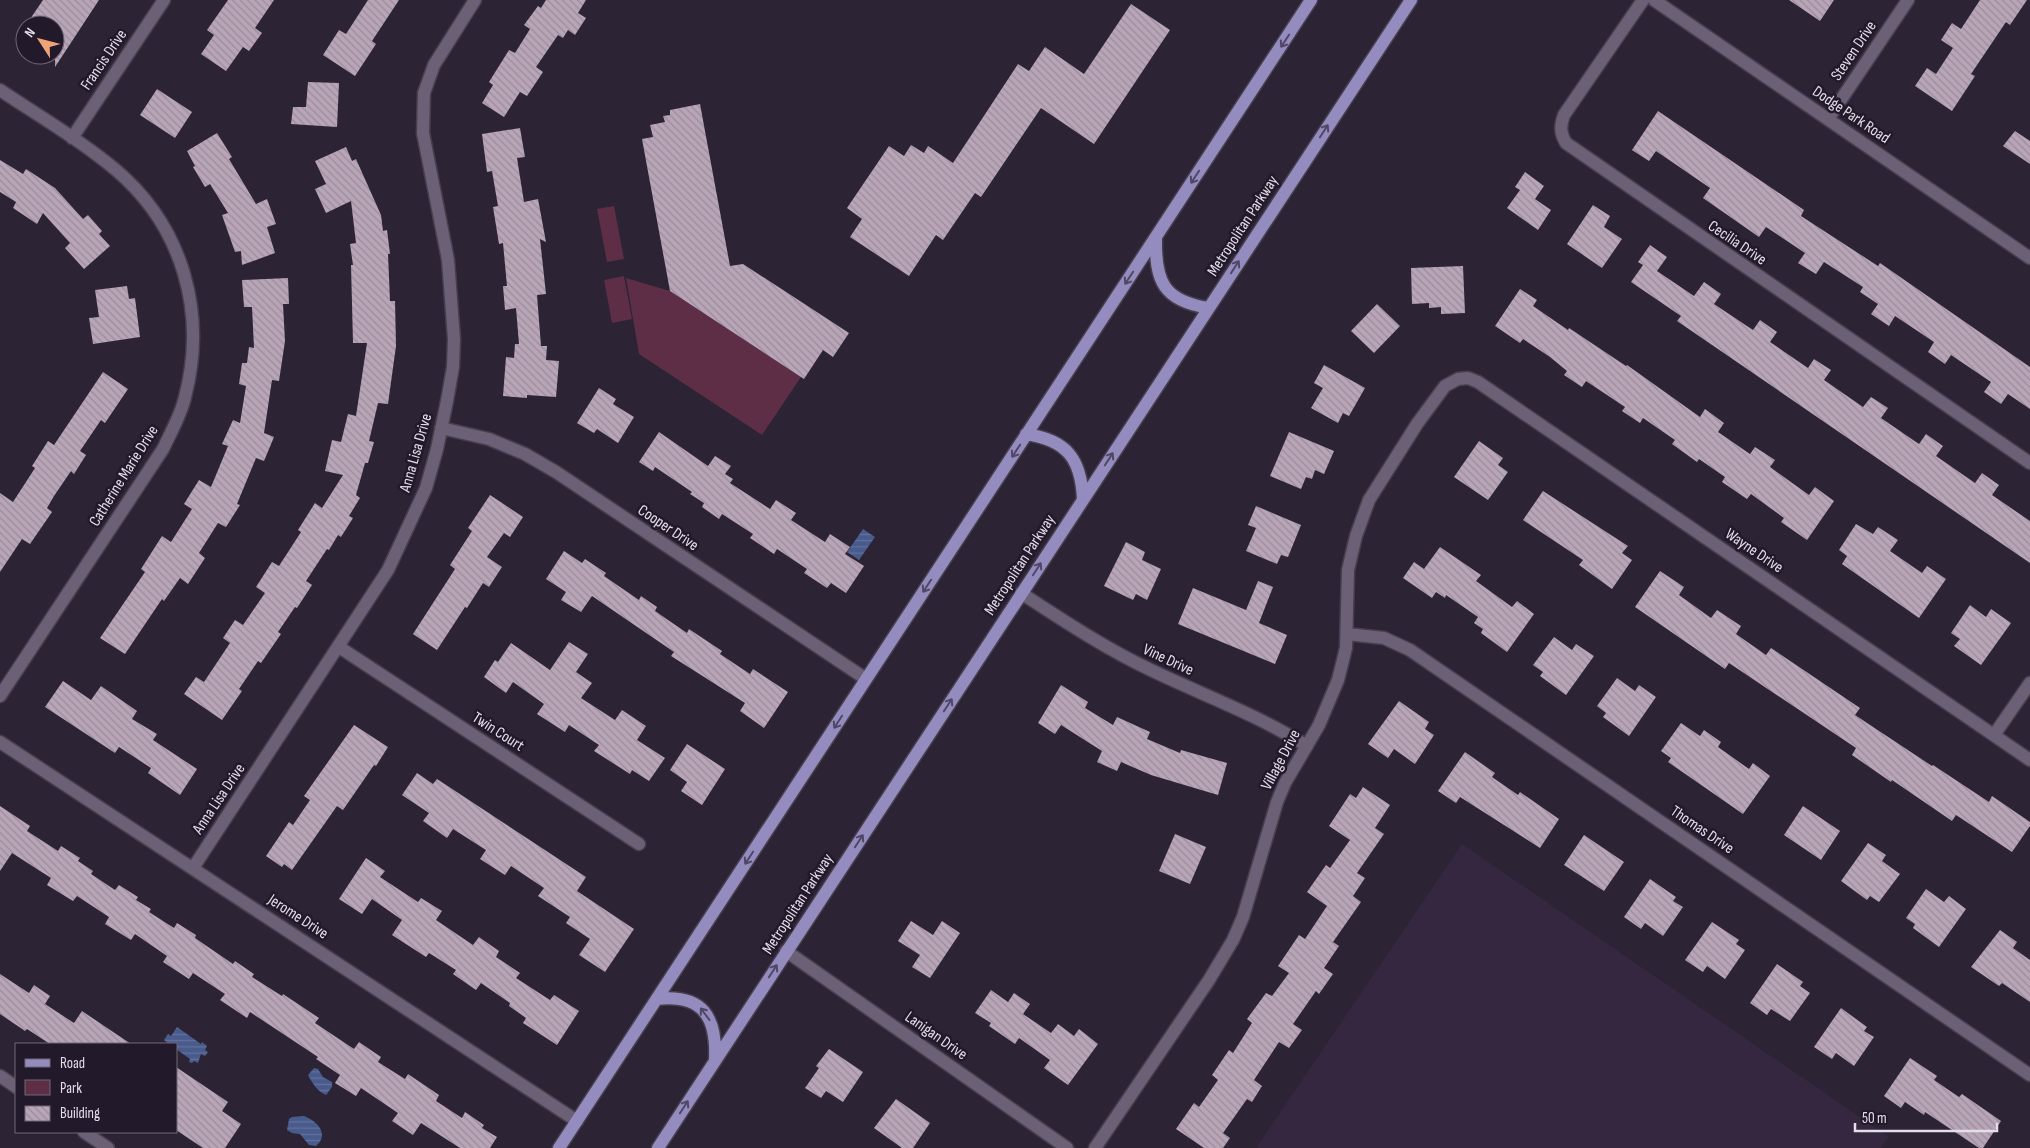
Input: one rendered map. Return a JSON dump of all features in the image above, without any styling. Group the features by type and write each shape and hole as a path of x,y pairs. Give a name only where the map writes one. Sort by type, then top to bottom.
{"main road":[{"path":"559,1148 1311,0"},
{"name":"Metropolitan Parkway","path":"658,1148 1411,0"},
{"path":"1156,238 1157,268 1167,291 1184,302 1208,308"},
{"path":"1026,434 1051,440 1070,453 1078,466 1082,480 1083,499"},
{"path":"656,999 674,997 685,999 694,1002 702,1010 709,1018 713,1029 716,1043 715,1060"}],"street":[{"name":"Francis Drive","path":"72,138 164,0"},
{"name":"Anna Lisa Drive","path":"193,868 388,570 426,488 442,428 453,368 452,305 448,260 423,133 424,93 434,65 475,0"},
{"name":"Cecilia Drive","path":"1644,0 1564,115 1561,125 1562,135 1566,143 1572,150 2030,464"},
{"name":"Dodge Park Road","path":"1654,0 2030,258"},
{"name":"Steven Drive","path":"1828,119 1908,0"},
{"name":"Catherine Marie Drive","path":"0,90 116,170 157,215 168,234 186,276 191,300 194,336 191,372 185,398 163,449 0,696"},
{"name":"Wayne Drive","path":"1458,379 1468,378 1478,382 2030,760"},
{"name":"Village Drive","path":"1095,1148 1209,980 1233,940 1251,893 1277,802 1285,783 1326,710 1338,680 1347,634 1348,570 1356,536 1369,500 1412,432 1444,388 1458,379"},
{"name":"Cooper Drive","path":"442,428 490,439 525,454 556,472 866,679"},
{"name":"Vine Drive","path":"1021,593 1120,655 1220,702 1266,721 1307,746"},
{"name":"Thomas Drive","path":"1347,634 1384,638 1410,650 2030,1075"},
{"name":"Twin Court","path":"339,647 638,844"},
{"path":"1994,735 2030,683"},
{"name":"Jerome Drive","path":"0,742 577,1121"},
{"name":"Lanigan Drive","path":"786,951 1067,1148"},
{"path":"0,1076 15,1086"},
{"path":"86,1133 108,1148"}],"shaded area":[{"path":"1462,844 1889,1137 1881,1148 1256,1148"}],"green space":[{"path":"614,206 624,259 607,262 597,209"},
{"path":"624,276 632,319 612,323 604,280"},
{"path":"626,278 670,291 801,377 762,435 639,354"}],"water":[{"path":"863,529 875,537 859,560 847,552"},
{"path":"177,1027 201,1044 202,1042 207,1046 205,1050 208,1052 205,1056 201,1054 198,1063 194,1061 192,1063 189,1062 190,1059 178,1050 178,1043 168,1043 164,1040 168,1034 171,1036"},
{"path":"314,1068 318,1069 323,1077 332,1082 332,1087 326,1095 320,1092 308,1075"},
{"path":"304,1116 313,1121 322,1133 322,1137 316,1146 309,1145 300,1134 287,1130 289,1119"}],"building":[{"path":"43,0 99,0 65,52 65,15 33,15"},
{"path":"228,0 274,0 255,28 262,33 249,51 243,47 226,71 201,54 214,35 207,30"},
{"path":"368,0 399,0 372,41 376,44 355,76 323,55 339,30 346,34"},
{"path":"546,0 586,0 578,13 586,18 575,35 568,30 563,38 558,35 536,67 543,72 527,96 520,92 504,117 482,103 493,85 489,82 509,50 515,53 530,29 524,25 538,6 541,8"},
{"path":"1789,0 1834,0 1820,21"},
{"path":"1980,0 2027,0 2010,25 2006,22 1971,74 1975,76 1952,111 1915,86 1927,68 1936,74 1953,48 1941,40 1952,23 1961,29"},
{"path":"1131,4 1170,30 1094,144 1041,108 981,197 975,193 943,240 936,235 909,276 850,237 862,219 847,208 889,146 904,156 911,145 924,153 928,146 953,163 1018,64 1029,71 1045,47 1084,74"},
{"path":"308,82 339,83 337,127 291,124 293,107 306,107"},
{"path":"157,89 192,112 175,138 140,115"},
{"path":"700,104 730,266 743,264 849,333 833,357 823,350 804,379 670,291 642,139 653,137 650,125 665,122 663,116 670,115 670,110"},
{"path":"1658,111 1804,210 1801,216 1878,266 1880,263 2030,367 2030,409 2008,394 2001,404 1984,392 1991,382 1951,355 1945,364 1928,352 1934,342 1895,316 1889,326 1871,314 1878,304 1860,292 1863,287 1824,262 1816,274 1798,263 1805,253 1766,227 1759,237 1703,198 1710,188 1656,151 1649,161 1632,150"},
{"path":"520,128 525,157 517,158 524,202 538,199 546,242 540,239 546,294 537,295 541,346 547,346 546,360 559,361 556,397 527,395 527,398 503,396 506,357 514,358 515,344 519,344 516,308 505,310 503,286 507,286 503,243 499,244 493,207 498,206 492,171 487,172 482,134"},
{"path":"2015,131 2030,141 2030,164 2003,146"},
{"path":"217,133 232,157 229,159 256,204 267,199 276,224 267,227 275,253 242,265 241,251 235,252 222,215 228,213 210,184 205,187 193,167 195,166 187,151"},
{"path":"346,147 352,161 356,159 381,215 383,231 387,230 390,254 388,254 390,301 395,301 396,346 388,404 378,403 369,441 374,442 368,463 365,463 356,495 360,498 349,516 353,518 341,537 338,535 329,550 327,549 306,581 312,585 278,632 281,634 261,663 258,661 239,689 242,691 222,720 184,694 196,677 204,682 230,643 223,638 235,620 243,625 265,593 256,587 272,562 279,566 301,532 298,530 315,503 322,508 343,475 325,471 332,440 341,442 348,414 356,416 367,343 353,343 351,265 353,265 350,244 356,243 351,201 326,213 315,189 326,184 315,161"},
{"path":"0,160 23,174 26,169 55,188 83,219 88,215 102,231 99,234 110,246 84,269 65,248 70,243 43,213 37,224 13,208 16,202 0,192"},
{"path":"1525,172 1544,186 1535,199 1551,210 1538,230 1507,208 1520,190 1515,187"},
{"path":"1593,205 1610,216 1604,227 1622,239 1602,268 1567,244"},
{"path":"1650,245 1667,257 1657,271 1694,296 1704,282 1721,294 1714,304 1753,330 1760,320 1777,332 1770,342 1808,368 1814,359 1831,370 1824,380 1863,407 1871,397 1888,408 1881,418 1919,444 1926,434 1943,446 1936,456 1975,483 1982,473 1999,485 1992,495 2030,521 2030,563 1677,321 1681,316 1631,282 1643,265 1638,262"},
{"path":"1463,266 1465,313 1441,314 1441,307 1429,308 1429,303 1412,304 1411,268"},
{"path":"288,278 289,304 283,304 285,341 279,381 272,380 264,433 274,437 264,461 256,458 237,504 240,505 226,527 218,523 199,553 205,558 188,584 180,578 164,601 162,599 125,654 100,638 145,572 141,569 162,536 171,542 192,509 184,504 199,480 211,487 228,446 222,444 233,420 240,423 246,386 239,384 242,363 247,363 249,347 254,348 252,307 244,307 242,280"},
{"path":"127,286 129,299 135,298 140,337 93,344 89,318 99,317 95,290"},
{"path":"1520,289 1537,300 1533,306 1568,330 1569,328 1627,365 1700,417 1705,409 1724,423 1718,432 1750,454 1755,447 1775,460 1770,467 1809,495 1815,487 1834,501 1807,540 1781,522 1784,518 1751,494 1747,499 1722,482 1725,477 1699,459 1697,462 1672,444 1675,440 1643,418 1640,423 1622,411 1625,407 1586,381 1582,387 1564,375 1567,371 1550,357 1523,339 1520,343 1495,326"},
{"path":"1377,304 1400,326 1374,353 1351,331"},
{"path":"1324,365 1365,388 1349,416 1343,413 1338,423 1311,408 1323,388 1314,383"},
{"path":"103,372 128,389 105,423 101,420 80,451 86,455 74,474 71,471 54,496 47,508 52,512 30,544 22,539 0,572 0,493 13,502 35,468 32,466 48,441 54,445"},
{"path":"599,388 616,399 613,404 634,417 618,443 597,429 594,433 577,423"},
{"path":"659,432 708,466 715,456 731,466 725,474 733,479 730,483 770,509 776,500 796,513 791,520 825,542 830,534 850,547 845,554 864,566 846,593 831,583 827,588 804,573 807,569 777,549 774,554 750,538 753,534 722,514 719,519 702,507 704,503 690,494 692,492 655,467 653,471 639,462"},
{"path":"1289,432 1334,451 1324,474 1315,470 1312,479 1306,477 1301,489 1270,476"},
{"path":"1479,441 1503,458 1498,465 1508,472 1488,500 1454,477"},
{"path":"1543,491 1628,546 1622,553 1632,560 1612,589 1579,565 1583,560 1523,520"},
{"path":"490,495 523,517 510,537 504,533 487,557 502,567 489,587 483,583 437,650 413,634 455,569 450,565 472,531 468,528"},
{"path":"1256,506 1301,525 1288,557 1281,555 1277,564 1246,551 1256,528 1248,525"},
{"path":"1856,524 1873,534 1878,527 1898,540 1890,551 1922,573 1927,566 1946,579 1919,618 1842,564 1847,556 1839,550"},
{"path":"1126,542 1145,552 1142,560 1161,569 1147,600 1136,594 1133,600 1104,586"},
{"path":"1440,547 1481,575 1476,581 1512,607 1517,601 1534,614 1507,652 1481,633 1483,629 1474,623 1478,617 1446,595 1445,598 1436,592 1432,598 1403,578 1414,562 1424,569"},
{"path":"564,551 582,563 585,559 606,573 604,576 639,600 641,596 657,607 655,611 687,633 689,629 722,651 720,654 750,674 753,669 788,692 764,728 740,711 745,703 671,656 674,652 592,596 581,612 561,600 566,592 546,579"},
{"path":"1660,571 1684,587 1679,595 1711,618 1717,610 1741,626 1736,634 1766,655 1771,648 1860,708 1855,715 1989,802 1992,796 2030,822 2030,826 2012,852 1956,815 1952,821 1892,780 1891,782 1852,755 1856,748 1729,663 1725,669 1635,607"},
{"path":"1258,581 1273,587 1259,623 1287,635 1275,664 1178,624 1193,588 1246,610"},
{"path":"1970,605 1986,617 1991,609 2011,623 1981,665 1954,646 1960,639 1951,633"},
{"path":"1554,637 1572,650 1576,644 1594,656 1566,695 1540,676 1543,672 1533,665"},
{"path":"569,642 588,654 576,672 592,683 581,698 615,720 622,710 646,726 637,740 665,758 649,781 632,770 630,774 594,751 599,745 569,725 565,732 537,714 544,704 513,682 506,693 484,677 495,660 498,662 511,643 550,670"},
{"path":"1617,678 1635,691 1639,685 1656,697 1629,736 1603,717 1606,713 1597,706"},
{"path":"63,681 91,700 101,686 137,711 132,719 157,734 153,740 197,769 180,795 148,773 151,768 119,747 115,753 45,707"},
{"path":"1061,685 1088,702 1085,708 1113,725 1117,717 1150,732 1147,739 1180,753 1181,750 1227,763 1218,795 1151,775 1121,762 1117,771 1097,762 1102,751 1061,725 1055,734 1038,723"},
{"path":"1399,701 1429,722 1425,729 1434,735 1415,764 1394,749 1388,758 1368,744"},
{"path":"1681,723 1700,736 1704,730 1721,742 1718,747 1749,769 1753,763 1770,776 1743,814 1668,762 1671,758 1661,751"},
{"path":"354,725 388,747 343,810 337,806 292,870 284,864 282,867 266,856 289,822 293,825 310,800 304,796"},
{"path":"687,744 725,769 702,805 681,791 687,782 670,770"},
{"path":"1465,752 1495,773 1492,777 1518,795 1520,792 1559,819 1540,848 1460,797 1456,803 1438,791"},
{"path":"417,773 433,784 437,779 586,877 577,891 634,929 605,972 579,955 590,939 566,923 570,917 538,896 544,888 511,866 505,875 480,859 486,850 453,829 447,838 423,821 429,813 402,795"},
{"path":"1363,787 1390,805 1375,828 1384,834 1357,873 1365,878 1353,896 1361,902 1333,942 1339,946 1324,968 1333,974 1319,994 1316,991 1293,1024 1302,1030 1289,1048 1279,1042 1254,1080 1262,1086 1252,1102 1247,1099 1223,1133 1230,1138 1223,1148 1204,1148 1176,1129 1194,1103 1199,1107 1218,1080 1212,1075 1229,1050 1233,1053 1252,1023 1247,1019 1266,993 1272,996 1289,973 1278,966 1299,935 1305,939 1327,906 1307,892 1326,865 1330,868 1350,840 1329,826 1350,794 1356,798"},
{"path":"0,806 30,826 27,831 58,851 61,846 80,858 78,861 93,871 91,874 115,890 119,885 138,897 136,900 151,909 149,912 174,928 177,923 196,935 195,938 233,964 235,961 254,974 252,977 282,996 283,994 319,1018 315,1023 354,1049 359,1042 381,1057 378,1062 405,1079 408,1074 439,1095 436,1101 462,1118 465,1112 484,1125 482,1128 497,1137 490,1148 460,1148 421,1123 413,1135 392,1121 398,1113 361,1088 356,1096 335,1083 340,1075 316,1059 318,1057 250,1012 247,1018 220,1000 225,994 193,973 189,979 163,962 167,956 135,934 131,940 105,924 109,917 77,896 73,901 47,885 51,878 12,853 0,871"},
{"path":"1803,806 1840,831 1821,860 1784,835"},
{"path":"1175,834 1206,847 1190,884 1159,871"},
{"path":"1584,835 1624,862 1604,891 1564,865"},
{"path":"1868,843 1886,855 1882,861 1900,874 1879,902 1870,896 1867,900 1841,881"},
{"path":"366,858 385,871 380,877 418,902 421,898 442,911 436,920 473,945 479,937 499,951 496,957 520,973 516,978 550,1000 554,995 579,1011 557,1045 523,1023 526,1018 509,1006 510,1003 481,983 476,990 453,974 456,970 429,953 426,957 392,935 402,920 372,899 362,914 339,899"},
{"path":"1650,879 1676,897 1673,901 1683,907 1663,936 1645,923 1641,929 1624,917"},
{"path":"1926,889 1944,902 1949,896 1966,909 1939,947 1913,928 1915,924 1906,918"},
{"path":"911,921 933,935 942,921 960,933 930,978 912,967 920,955 898,941"},
{"path":"1712,922 1739,940 1736,944 1745,950 1725,979 1707,966 1703,972 1685,960"},
{"path":"2000,930 2017,942 2013,948 2030,960 2030,1002 2002,983 1999,986 1971,967"},
{"path":"1777,964 1803,982 1800,986 1810,993 1790,1021 1771,1009 1767,1015 1750,1003"},
{"path":"0,974 29,993 34,985 50,996 45,1004 74,1023 82,1011 130,1043 48,1043 27,1029 25,1031 0,1014"},
{"path":"991,990 1008,1002 1014,993 1030,1004 1023,1014 1051,1033 1058,1024 1074,1036 1079,1029 1098,1044 1068,1085 1044,1068 1050,1060 1019,1038 1015,1044 989,1026 991,1023 975,1013"},
{"path":"1841,1008 1867,1027 1864,1031 1874,1037 1854,1066 1836,1053 1832,1059 1814,1047"},
{"path":"829,1049 863,1072 843,1102 826,1091 821,1098 805,1088 819,1068 816,1066"},
{"path":"1910,1058 1937,1076 1934,1080 1959,1097 1962,1094 2001,1121 1983,1148 1979,1148 1925,1112 1924,1115 1905,1102 1901,1108 1884,1096"},
{"path":"178,1068 228,1102 222,1111 241,1124 225,1148 203,1148 178,1131"},
{"path":"896,1099 930,1123 913,1148 902,1148 874,1128"}]}
